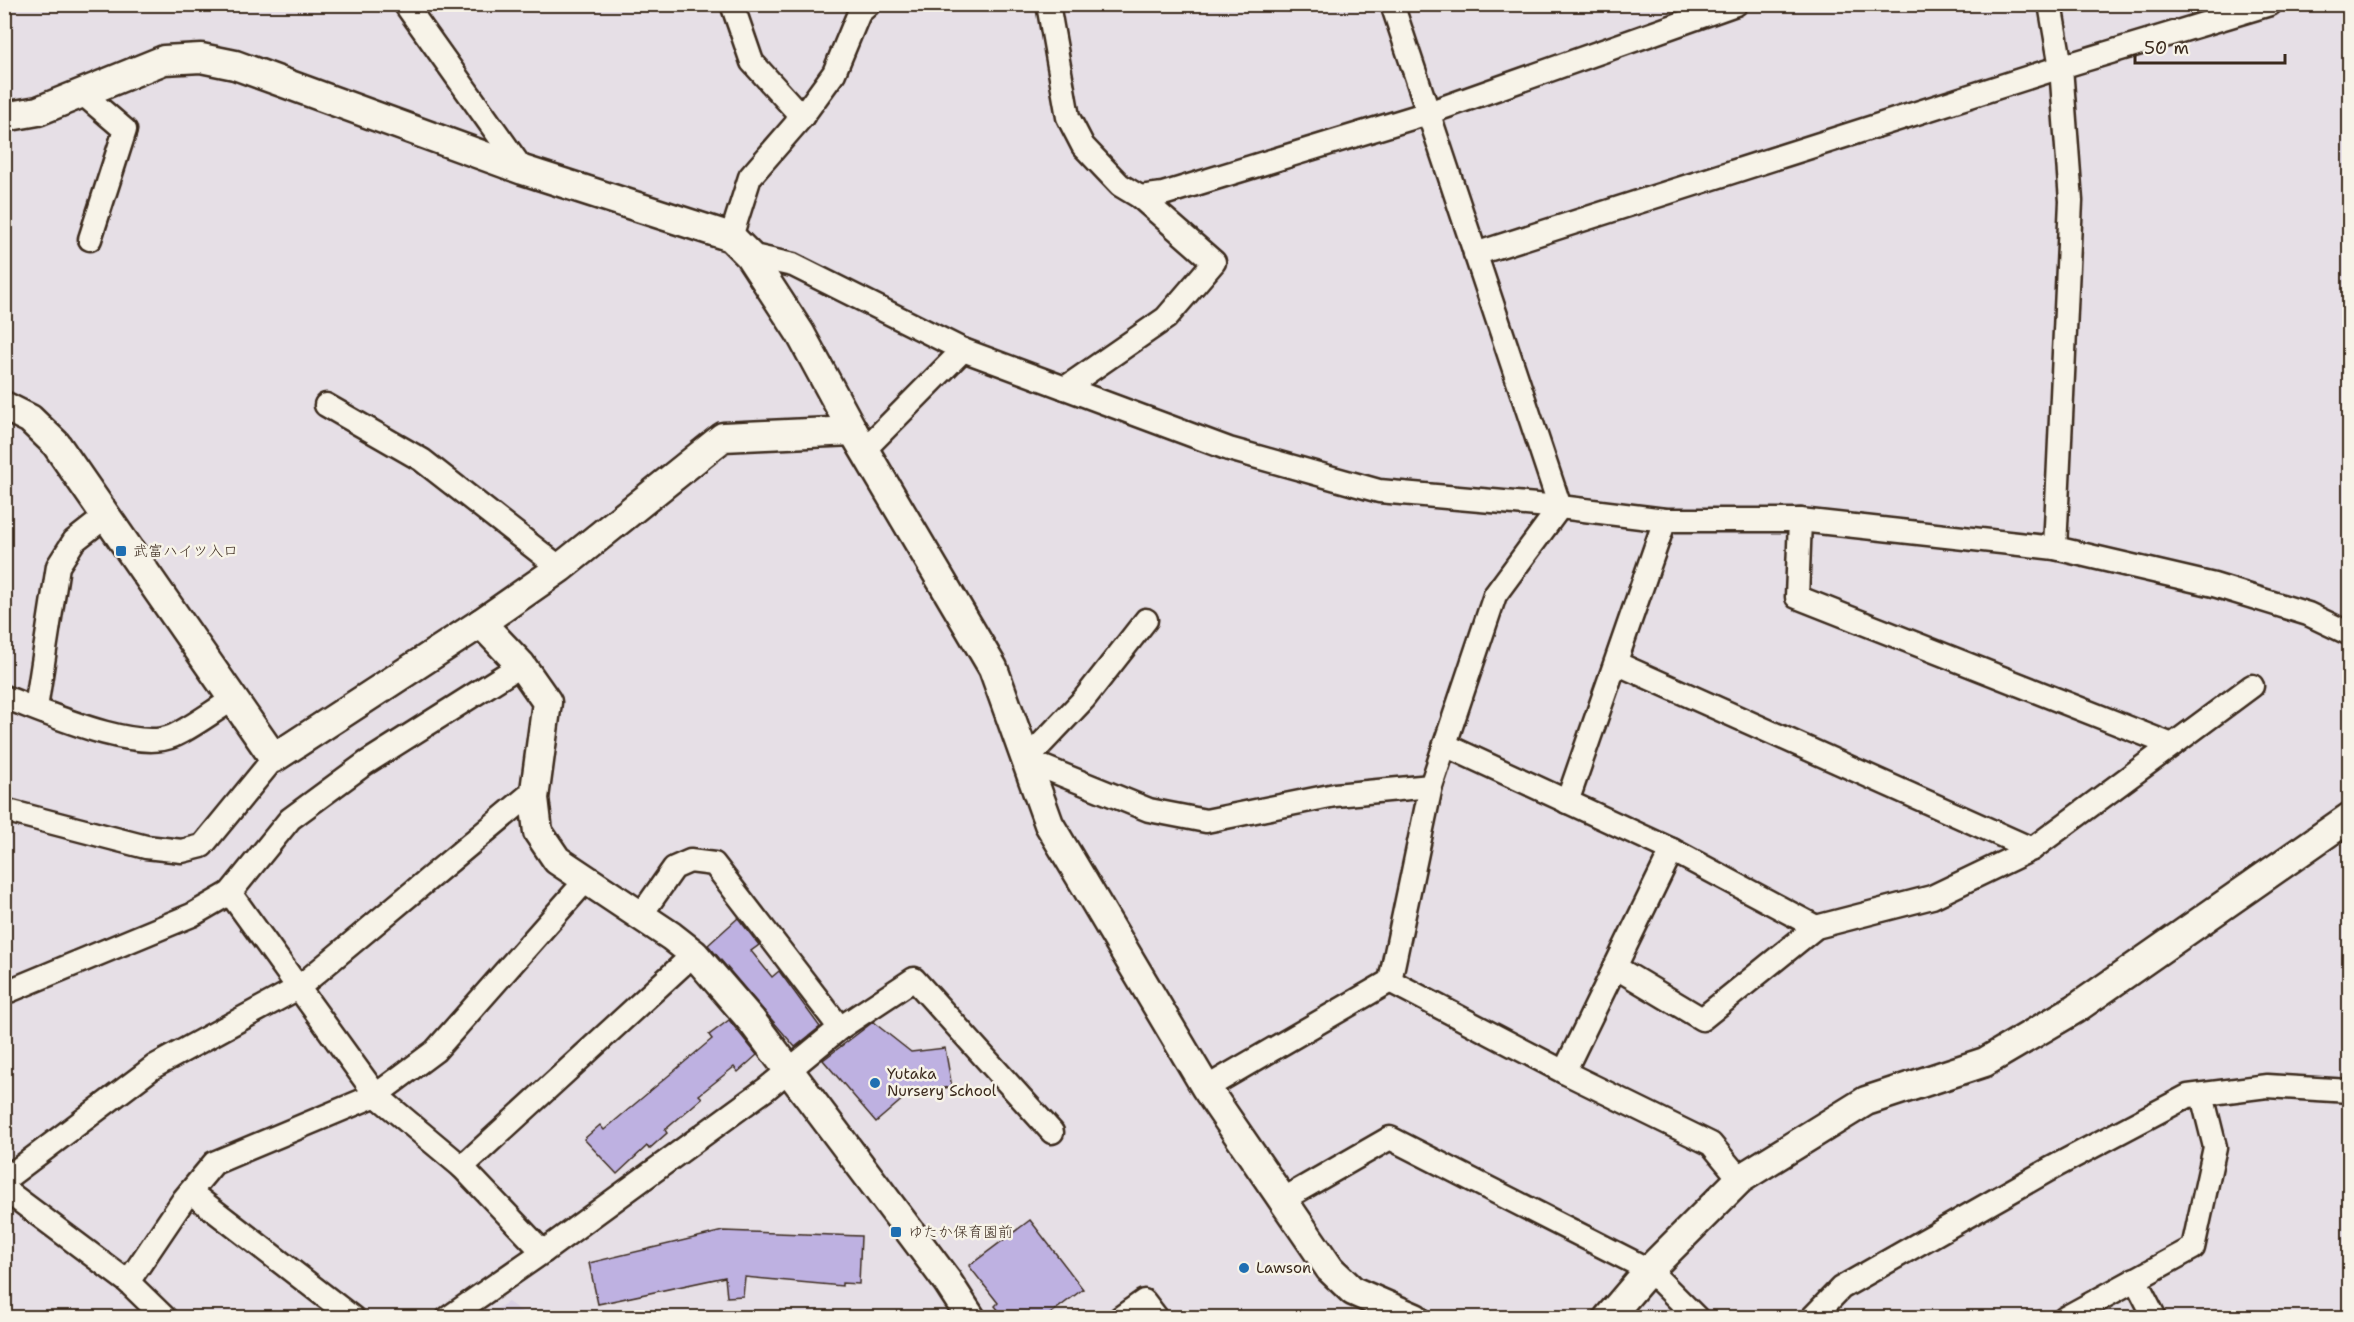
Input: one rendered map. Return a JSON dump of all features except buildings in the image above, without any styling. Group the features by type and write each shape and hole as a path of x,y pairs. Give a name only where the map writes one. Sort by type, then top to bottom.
{"street":[{"path":"405,4 523,170"},
{"path":"732,4 752,62 802,117"},
{"path":"869,4 859,13 834,73 802,117 750,177 740,246 800,333 859,440 993,668 1049,824 1206,1088 1330,1269 1353,1291 1415,1317"},
{"path":"1048,4 1068,117 1083,146 1120,185 1140,197 1214,262 1166,318 1065,388"},
{"path":"1392,4 1560,507"},
{"path":"2050,4 2061,67 2071,201 2055,548"},
{"path":"1475,254 2061,67 2270,4"},
{"path":"1140,197 1163,194 1428,113 1726,6"},
{"path":"5,118 38,111 164,60 201,58 235,64 523,170 793,265 963,350 1228,449 1379,491 1560,507 1665,520 1800,520 2055,548 2214,585 2308,614 2349,634"},
{"path":"83,94 125,130 90,239"},
{"path":"4,810 146,847 182,851 202,846 274,758 560,568 723,437 859,440 963,350"},
{"path":"326,405 422,460 560,568"},
{"path":"4,406 30,419 56,444 274,758"},
{"path":"1206,1088 1390,981 1431,786 1495,595 1560,507"},
{"path":"36,708 58,567 74,541 105,516"},
{"path":"1567,802 1665,520"},
{"path":"1800,520 1797,597 2172,745"},
{"path":"1026,760 1084,699 1146,620"},
{"path":"480,623 521,665 547,702 534,798 538,832 557,860 641,915 694,954 751,1020 947,1281 970,1317"},
{"path":"1616,663 2032,849"},
{"path":"4,993 192,915 230,893 290,819 366,763 521,665"},
{"path":"1615,967 1702,1019 1816,927 1932,897 2032,849 2252,686"},
{"path":"4,697 101,732 142,740 171,737 232,700"},
{"path":"1444,746 1672,850 1816,927"},
{"path":"1026,760 1149,810 1206,821 1335,795 1431,786"},
{"path":"4,1180 155,1066 298,988 535,790"},
{"path":"1608,1317 1649,1270 1740,1179 1866,1101 1985,1062 2075,1009 2349,817"},
{"path":"1564,1072 1672,850"},
{"path":"641,915 674,868 690,861 714,864 840,1028"},
{"path":"128,1282 190,1192 214,1163 376,1095 435,1051 587,879"},
{"path":"230,893 376,1095 462,1167 543,1252"},
{"path":"462,1167 694,954"},
{"path":"448,1317 543,1252 766,1089 840,1028 914,979 1052,1132"},
{"path":"1390,981 1564,1072 1711,1144 1740,1179"},
{"path":"1812,1317 1841,1288 2079,1154 2188,1096 2267,1086 2349,1091"},
{"path":"2065,1317 2193,1248 2215,1147 2202,1095"},
{"path":"1282,1200 1390,1138 1649,1270 1697,1317"},
{"path":"4,1189 128,1282 165,1317"},
{"path":"190,1192 353,1317"},
{"path":"2135,1279 2155,1317"},
{"path":"1120,1317 1144,1301 1157,1317"}],"shaded area":[{"path":"508,1302 529,1317 483,1317"}],"place":[{"name":"武富ハイツ入口","path":"121,551"},
{"name":"Yutaka Nursery School","path":"875,1083"},
{"name":"ゆたか保育園前","path":"896,1232"},
{"name":"Lawson","path":"1244,1268"}]}
